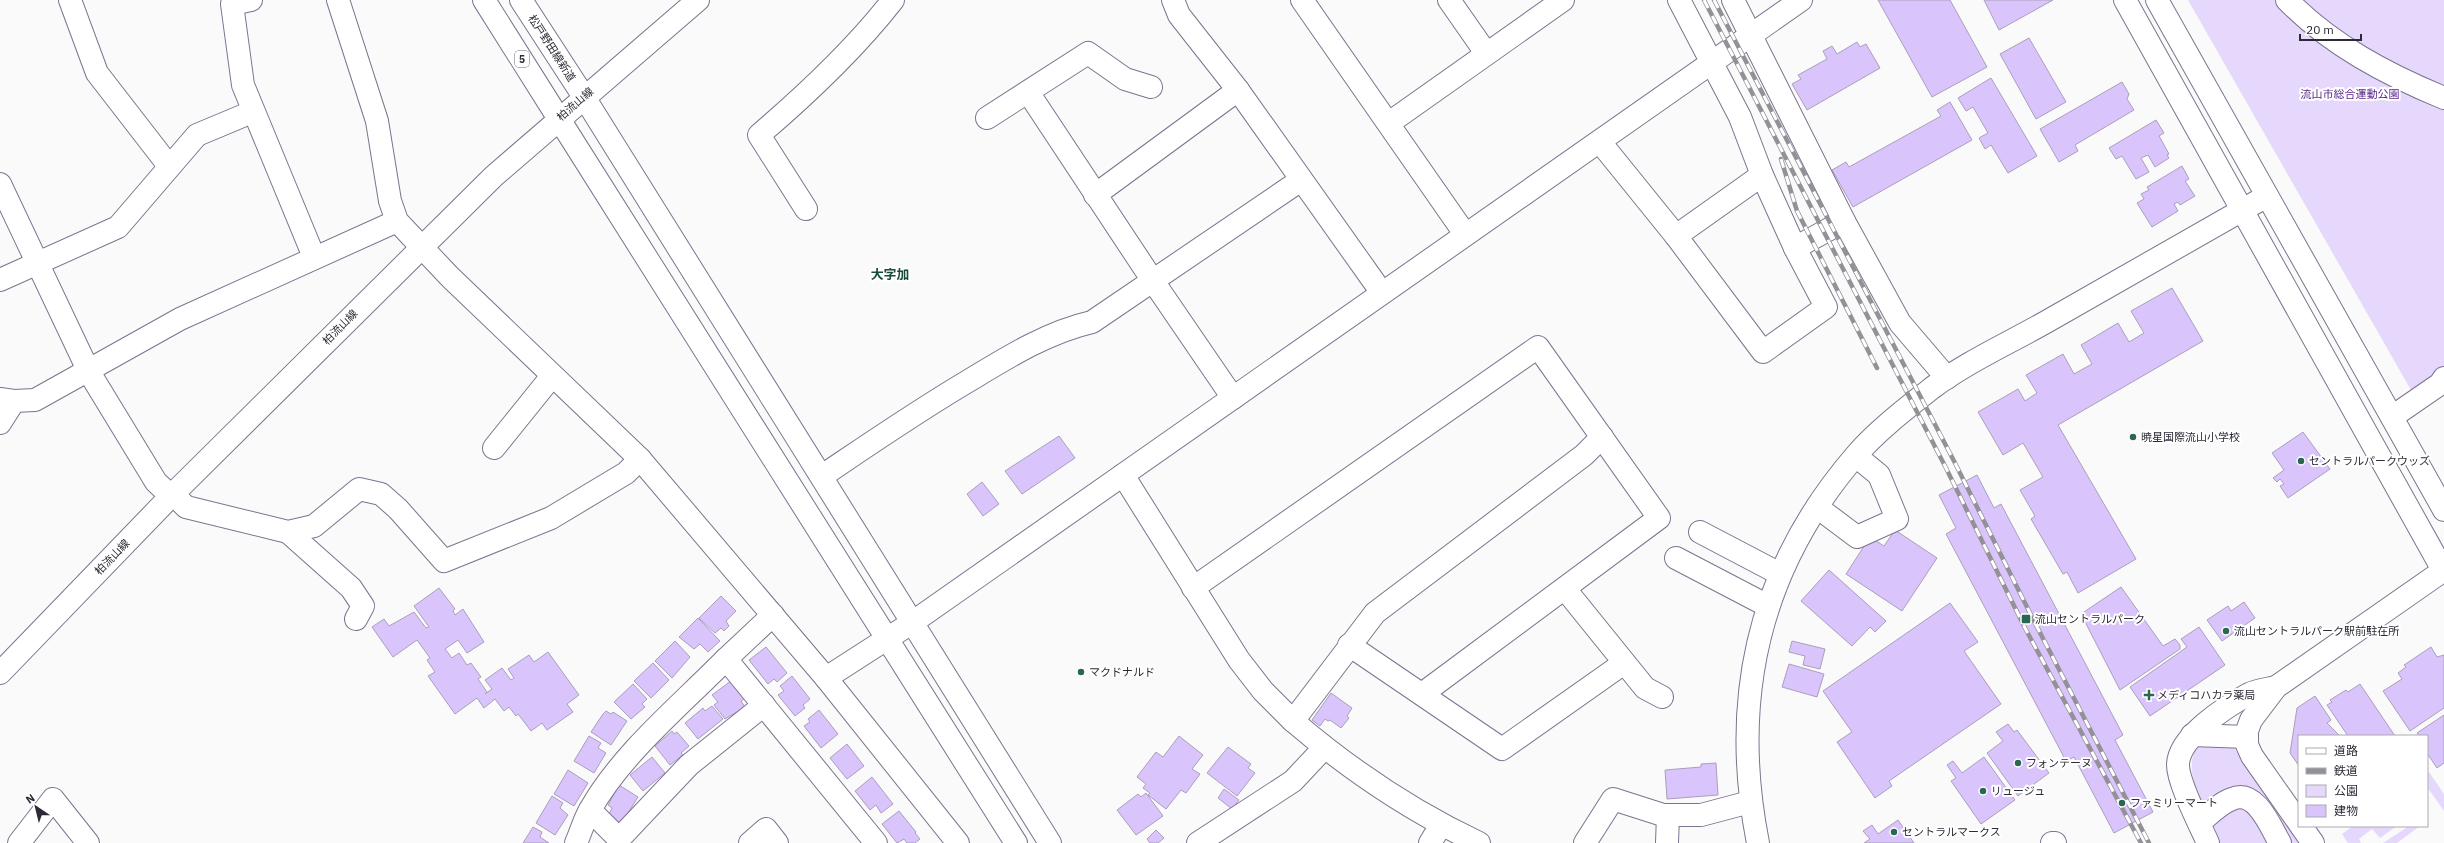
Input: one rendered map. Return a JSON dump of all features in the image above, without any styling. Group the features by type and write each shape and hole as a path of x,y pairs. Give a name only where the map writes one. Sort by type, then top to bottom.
{"street":[{"path":"70,0 97,73 169,166"},
{"path":"338,0 377,120 390,201 397,221 421,247 552,376 640,459 826,678 958,843"},
{"name":"5","path":"484,0 559,119"},
{"name":"松戸野田線新道","path":"521,0 584,96 1050,843"},
{"name":"柏流山線","path":"0,672 172,495 494,176 584,96 698,0"},
{"path":"806,209 759,135 800,100 836,64 872,26 893,0"},
{"path":"1173,0 1179,15 1238,90 1382,293"},
{"path":"1302,0 1465,234"},
{"path":"1449,0 1486,53"},
{"path":"1389,123 1563,0"},
{"path":"1600,142 1676,236 1763,352 1826,306 1795,248 1762,175 1740,117 1679,0"},
{"path":"1733,0 1752,35 1844,221 1900,323 1947,378"},
{"path":"826,678 913,622 1801,0"},
{"path":"2125,0 2241,211 2444,571 2276,687 2251,720 2247,737 2247,745 2252,756 2298,822"},
{"path":"2157,0 2444,510"},
{"path":"2287,0 2333,41 2406,83 2444,98"},
{"path":"238,1 243,85 252,112 314,257"},
{"path":"987,118 1088,53 1125,79 1151,87"},
{"path":"1095,195 1238,90"},
{"path":"1028,92 1095,195 1233,398"},
{"path":"0,280 118,227 197,135 252,112"},
{"path":"559,119 1016,843"},
{"path":"1676,236 1762,175"},
{"path":"822,476 928,405 1025,347 1074,326 1092,322 1301,180"},
{"path":"0,184 89,372 156,482 186,507 288,532 314,526 359,489 381,494 398,509 444,561 551,518 626,473 640,459"},
{"path":"1758,843 1750,802 1746,738 1756,653 1768,606 1780,574 1816,507 1856,456 1882,430 1947,378 2267,196"},
{"path":"0,423 7,400 35,400 89,372 180,319 314,257 397,221"},
{"path":"1795,248 1844,221"},
{"path":"1193,588 1538,346 1659,518 1422,694"},
{"path":"494,448 552,376"},
{"path":"2392,417 2440,384 2444,378"},
{"path":"1293,721 1349,645 1375,613 1584,455 1602,437"},
{"path":"1816,507 1857,537 1897,519 1879,475 1856,456"},
{"path":"1123,475 1239,660 1263,691 1293,721 1324,748 1436,834 1479,843"},
{"path":"288,532 351,588 363,606 356,619"},
{"path":"1700,532 1780,574"},
{"path":"1676,558 1768,606"},
{"path":"1565,589 1645,688 1662,697"},
{"path":"576,843 590,810 609,781 629,756 726,659 773,615"},
{"path":"1349,645 1502,749 1624,663"},
{"path":"726,659 876,843"},
{"path":"2208,843 2199,823 2178,765 2183,747 2192,735 2250,694 2276,687"},
{"path":"590,810 619,839 689,765 764,705"},
{"path":"2192,735 2247,737"},
{"path":"1206,841 1293,781 1324,748"},
{"path":"19,843 53,798 88,843"},
{"path":"2199,823 2231,799 2247,798 2254,802 2280,843"},
{"path":"1585,843 1613,799 1668,815 1701,815 1750,802"},
{"path":"1667,843 1668,815"},
{"path":"2302,827 2314,843"},
{"path":"750,843 766,829 777,843"}],"green space":[{"name":"流山市総合運動公園","path":"2188,0 2444,0 2444,368 2411,390"},
{"path":"2231,744 2301,843 2292,843 2262,799 2204,811 2193,777 2192,760 2194,753 2199,746"},
{"path":"2429,772 2444,794 2444,811 2428,788"},
{"path":"2245,804 2270,843 2219,843 2212,830 2213,820"},
{"path":"2352,827 2396,827 2380,838 2372,829 2359,839 2361,843 2348,843 2342,834"},
{"path":"2407,827 2419,827 2397,843 2383,843"}],"building":[{"path":"1878,0 1950,0 1987,67 1932,97"},
{"path":"1984,0 2053,0 1999,30"},
{"path":"2029,38 2066,102 2036,119 2000,54"},
{"path":"1857,42 1860,47 1866,44 1880,68 1807,110 1792,84 1801,79 1798,75 1827,59 1823,51 1832,46 1837,54"},
{"path":"1991,78 2037,156 2008,173 1991,145 1985,149 1979,138 1988,133 1973,107 1966,111 1958,98"},
{"path":"2122,82 2129,94 2127,99 2134,110 2075,145 2078,151 2059,162 2040,129"},
{"path":"1950,102 1972,140 1853,207 1832,170 1846,162 1849,167 1941,116 1937,110"},
{"path":"2156,120 2164,133 2159,136 2169,154 2167,155 2169,158 2155,167 2148,155 2141,158 2149,172 2136,179 2122,156 2116,159 2109,148"},
{"path":"2182,166 2189,179 2185,181 2195,196 2180,205 2178,202 2174,204 2178,211 2152,227 2137,203 2144,199 2141,194 2149,190 2147,187"},
{"path":"2172,288 2203,341 2058,425 2136,559 2078,593 2067,572 2063,574 2031,519 2035,516 2020,490 2043,477 2023,443 2003,455 1978,412 2018,389 2025,401 2037,393 2026,375 2063,354 2074,374 2092,364 2081,345 2118,323 2129,342 2144,333 2131,311"},
{"name":"セントラルパークウッズ","path":"2303,432 2330,469 2288,498 2280,486 2284,484 2280,479 2277,482 2273,478 2284,470 2272,453"},
{"path":"1059,436 1075,458 1022,494 1005,471"},
{"path":"1977,475 1994,508 2001,504 2123,735 2115,740 2153,812 2114,833 2074,757 2066,761 1946,534 1956,528 1939,495"},
{"path":"982,482 999,504 983,516 967,494"},
{"path":"1895,530 1937,558 1902,611 1846,574 1870,537 1884,546"},
{"path":"1829,570 1886,621 1875,632 1870,627 1852,646 1801,601"},
{"path":"2121,587 2163,646 2175,639 2180,645 2180,649 2120,690 2081,614"},
{"path":"439,588 455,609 453,611 455,615 463,609 484,642 467,653 458,640 445,649 452,658 459,653 467,665 471,663 481,677 478,679 487,692 485,694 492,689 485,680 502,668 511,680 514,678 508,669 529,655 534,662 548,652 579,695 567,704 573,712 547,730 542,723 531,731 518,714 516,716 509,707 504,711 495,699 484,708 477,698 455,714 428,676 435,672 427,660 430,658 417,640 393,657 372,627 384,619 389,626 414,612 426,628 429,627 414,606"},
{"path":"721,596 736,611 726,621 729,626 724,631 721,628 715,633 699,618"},
{"name":"流山セントラルパーク駅前駐在所","path":"2244,602 2255,618 2222,641 2207,620 2228,606 2231,611"},
{"path":"1950,603 1978,642 1964,651 2001,704 1889,781 1892,786 1875,798 1837,742 1852,732 1823,691"},
{"path":"698,618 720,641 708,652 700,644 694,649 679,637"},
{"path":"2199,627 2225,665 2150,716 2130,687 2187,647 2181,639"},
{"path":"675,641 690,657 672,678 655,661"},
{"path":"1792,641 1825,649 1820,669 1803,665 1805,656 1789,652"},
{"path":"766,647 787,673 777,682 774,679 768,684 749,660"},
{"path":"2431,647 2437,657 2444,655 2444,708 2410,731 2383,691 2402,679 2398,673 2406,667 2404,665"},
{"path":"653,663 669,680 651,698 634,681"},
{"path":"1789,664 1824,674 1817,697 1782,687"},
{"path":"792,676 810,699 803,705 805,708 795,716 778,695 784,691 780,686"},
{"path":"731,681 747,697 741,701 745,707 725,719 714,705 718,702 712,695"},
{"path":"633,684 647,699 642,704 645,707 631,719 614,702"},
{"path":"2360,684 2394,735 2347,735 2327,705 2332,702 2330,700 2346,690 2348,692"},
{"path":"1331,693 1352,708 1347,716 1349,718 1341,728 1330,720 1328,721 1325,719 1320,726 1312,720"},
{"path":"2315,696 2331,720 2327,723 2339,735 2298,735 2298,765 2290,753 2297,708"},
{"path":"712,706 723,719 698,739 685,723 703,708 705,711"},
{"path":"819,710 838,734 821,748 804,726 810,722 808,719"},
{"path":"606,711 611,714 613,712 627,721 611,745 591,732"},
{"path":"2444,715 2444,763 2437,768 2428,754 2428,735 2418,735 2417,733"},
{"name":"フォンテーヌ","path":"2008,724 2014,732 2017,730 2049,773 2018,796 1987,753 2003,741 1996,732"},
{"path":"672,731 674,734 677,732 689,746 681,753 683,755 670,765 655,746"},
{"path":"589,736 601,743 598,748 606,753 594,773 574,761"},
{"path":"1179,736 1203,755 1192,769 1200,774 1186,793 1181,790 1166,809 1148,795 1150,793 1143,788 1146,784 1137,777 1156,752 1163,757"},
{"path":"847,744 864,766 847,779 830,758"},
{"path":"1228,747 1251,764 1248,768 1255,773 1237,796 1207,773"},
{"path":"652,757 665,773 643,791 630,775"},
{"name":"リュージュ","path":"1984,757 2015,800 1981,824 1951,781 1956,778 1947,765 1953,761 1962,773"},
{"path":"1716,763 1718,795 1667,799 1665,770 1701,767 1701,764"},
{"path":"568,770 588,783 574,806 554,794"},
{"path":"872,777 893,804 881,813 876,805 870,810 855,791"},
{"path":"619,785 638,797 621,824 608,816 612,808 608,805"},
{"path":"1224,789 1239,800 1232,809 1218,798"},
{"path":"1146,793 1163,816 1136,835 1117,810 1138,794 1141,797"},
{"path":"552,796 563,803 560,808 568,815 555,835 536,823"},
{"path":"899,811 920,839 915,843 907,843 904,839 897,843 882,824"},
{"name":"セントラルマークス","path":"1898,820 1914,843 1864,843 1870,839 1863,831 1872,825 1878,834"},
{"path":"533,827 542,832 540,837 549,843 523,843"},
{"path":"1156,830 1164,838 1158,843 1150,843 1147,839"}],"railway":[{"path":"1704,0 1945,466 2025,628 2141,843"},
{"path":"1714,0 1954,461 2035,623 2149,843"},
{"path":"1781,159 1797,211 1877,368"}],"place":[{"name":"暁星国際流山小学校","path":"2133,437"},
{"name":"セントラルパークウッズ","path":"2301,461"},
{"name":"流山セントラルパーク","path":"2026,619"},
{"name":"流山セントラルパーク駅前駐在所","path":"2226,631"},
{"name":"マクドナルド","path":"1081,672"},
{"name":"メディコハカラ薬局","path":"2149,695"},
{"name":"フォンテーヌ","path":"2018,763"},
{"name":"リュージュ","path":"1983,791"},
{"name":"ファミリーマート","path":"2122,803"},
{"name":"セントラルマークス","path":"1894,832"}],"district":[{"name":"大字加","path":"890,274"}]}
